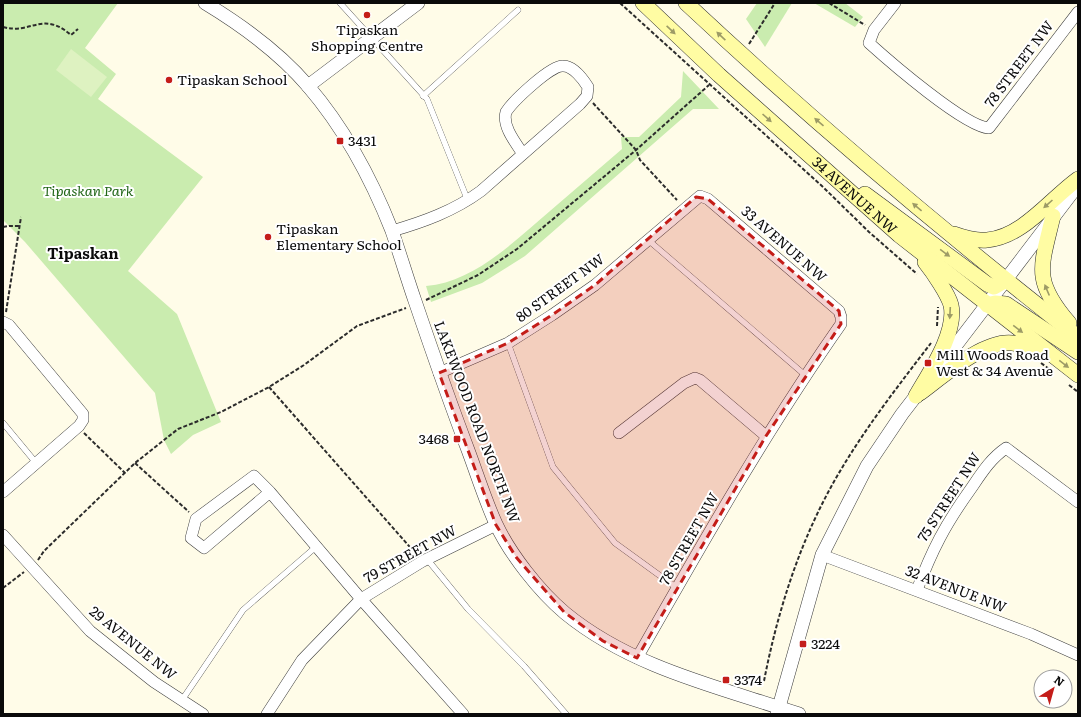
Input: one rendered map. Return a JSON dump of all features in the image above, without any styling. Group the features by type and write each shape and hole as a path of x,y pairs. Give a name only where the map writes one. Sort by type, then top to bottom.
{"main road":[{"name":"34 AVENUE NW","path":"643,3 719,75 821,167 911,245 986,305 1078,375"},
{"path":"686,3 741,54 947,232 1078,337"},
{"path":"821,167 855,187 987,284 994,287 1006,280"},
{"path":"947,232 977,240 988,240 1002,236 1029,221 1078,179"},
{"path":"1053,216 1043,259 1042,277 1046,292 1078,333"},
{"path":"911,245 933,271 951,303 950,319 944,346 916,396"},
{"path":"986,305 995,303 1006,304 1078,352"},
{"path":"916,396 972,356 998,344 1011,343 1049,353"}],"street":[{"name":"LAKEWOOD ROAD NORTH NW","path":"205,3 227,16 275,52 308,86 337,124 365,173 392,231 439,373 496,525 516,557 539,586 564,612 603,641 638,658 679,675 778,711 799,714"},
{"name":"78 STREET NW","path":"895,3 874,30 869,43 925,89 970,122 981,128 989,128 1078,12"},
{"path":"308,86 371,39 410,6"},
{"path":"392,231 427,219 468,201 523,154 587,96 588,87 571,68 564,65 557,66 537,82 506,112 505,116 508,130 523,154"},
{"path":"778,711 822,555 867,466 916,396 1078,185"},
{"name":"80 STREET NW","path":"439,373 508,343 595,285 696,197 704,196"},
{"name":"33 AVENUE NW","path":"704,196 838,311 841,317"},
{"path":"3,492 80,426 83,420 83,414 4,317"},
{"name":"78 STREET NW","path":"638,658 766,436 805,375 841,324 841,317"},
{"path":"619,433 684,383 696,378 766,436"},
{"name":"75 STREET NW","path":"917,590 930,554 944,526 994,457 1006,448 1078,502"},
{"name":"79 STREET NW","path":"270,492 204,548 191,538 196,519 254,476 270,492 361,599 463,714"},
{"name":"79 STREET NW","path":"267,714 302,660 361,599 422,558 496,525"},
{"name":"29 AVENUE NW","path":"3,535 90,631 154,682 203,714"},
{"name":"32 AVENUE NW","path":"822,555 1031,634 1078,655"}],"lane":[{"path":"340,3 371,39 427,99 468,201"},
{"path":"423,96 518,10"},
{"path":"647,239 805,375"},
{"path":"508,343 553,467 615,543 678,588"},
{"path":"3,423 37,464"},
{"path":"182,700 243,610 317,546"},
{"path":"422,558 468,609 524,666 566,714"}],"path":[{"path":"749,44 775,3"},
{"path":"829,3 865,25"},
{"path":"3,27 14,30 42,23 52,23 71,35 78,29"},
{"path":"426,300 478,275 517,249 636,150 714,80"},
{"path":"592,102 636,150 640,160 677,200"},
{"path":"4,317 21,217"},
{"path":"3,227 20,226"},
{"path":"39,559 44,551 135,463 178,429 222,412 269,386 304,365 357,326 409,307"},
{"path":"269,386 422,558"},
{"path":"84,433 125,473"},
{"path":"135,463 192,516"},
{"path":"3,588 25,570"}],"highlighted area":[{"path":"696,197 708,199 839,311 841,324 766,436 637,658 603,641 564,612 516,557 496,525 439,373 508,343 552,315 595,285"}],"green space":[{"name":"Tipaskan Park","path":"3,3 118,3 85,48 116,74 98,99 203,177 128,271 177,314 221,422 193,435 171,454 164,440 155,393 25,242 3,220"},
{"path":"757,3 792,3 765,47 746,19"},
{"path":"814,3 845,3 863,17 855,27"},
{"path":"71,49 107,77 91,97 56,70"},
{"path":"683,71 719,109 693,109 525,256 482,283 431,302 426,286 444,283 461,277 493,258 508,247 622,149 621,137 639,137 681,97"}],"place":[{"name":"Tipaskan Shopping Centre","path":"367,15"},
{"name":"Tipaskan School","path":"169,80"},
{"name":"3431","path":"340,141"},
{"name":"Tipaskan Elementary School","path":"268,237"},
{"name":"Mill Woods Road West & 34 Avenue","path":"928,363"},
{"name":"3468","path":"457,439"},
{"name":"3224","path":"803,644"},
{"name":"3374","path":"726,680"}],"district":[{"name":"Tipaskan","path":"83,254"}]}
